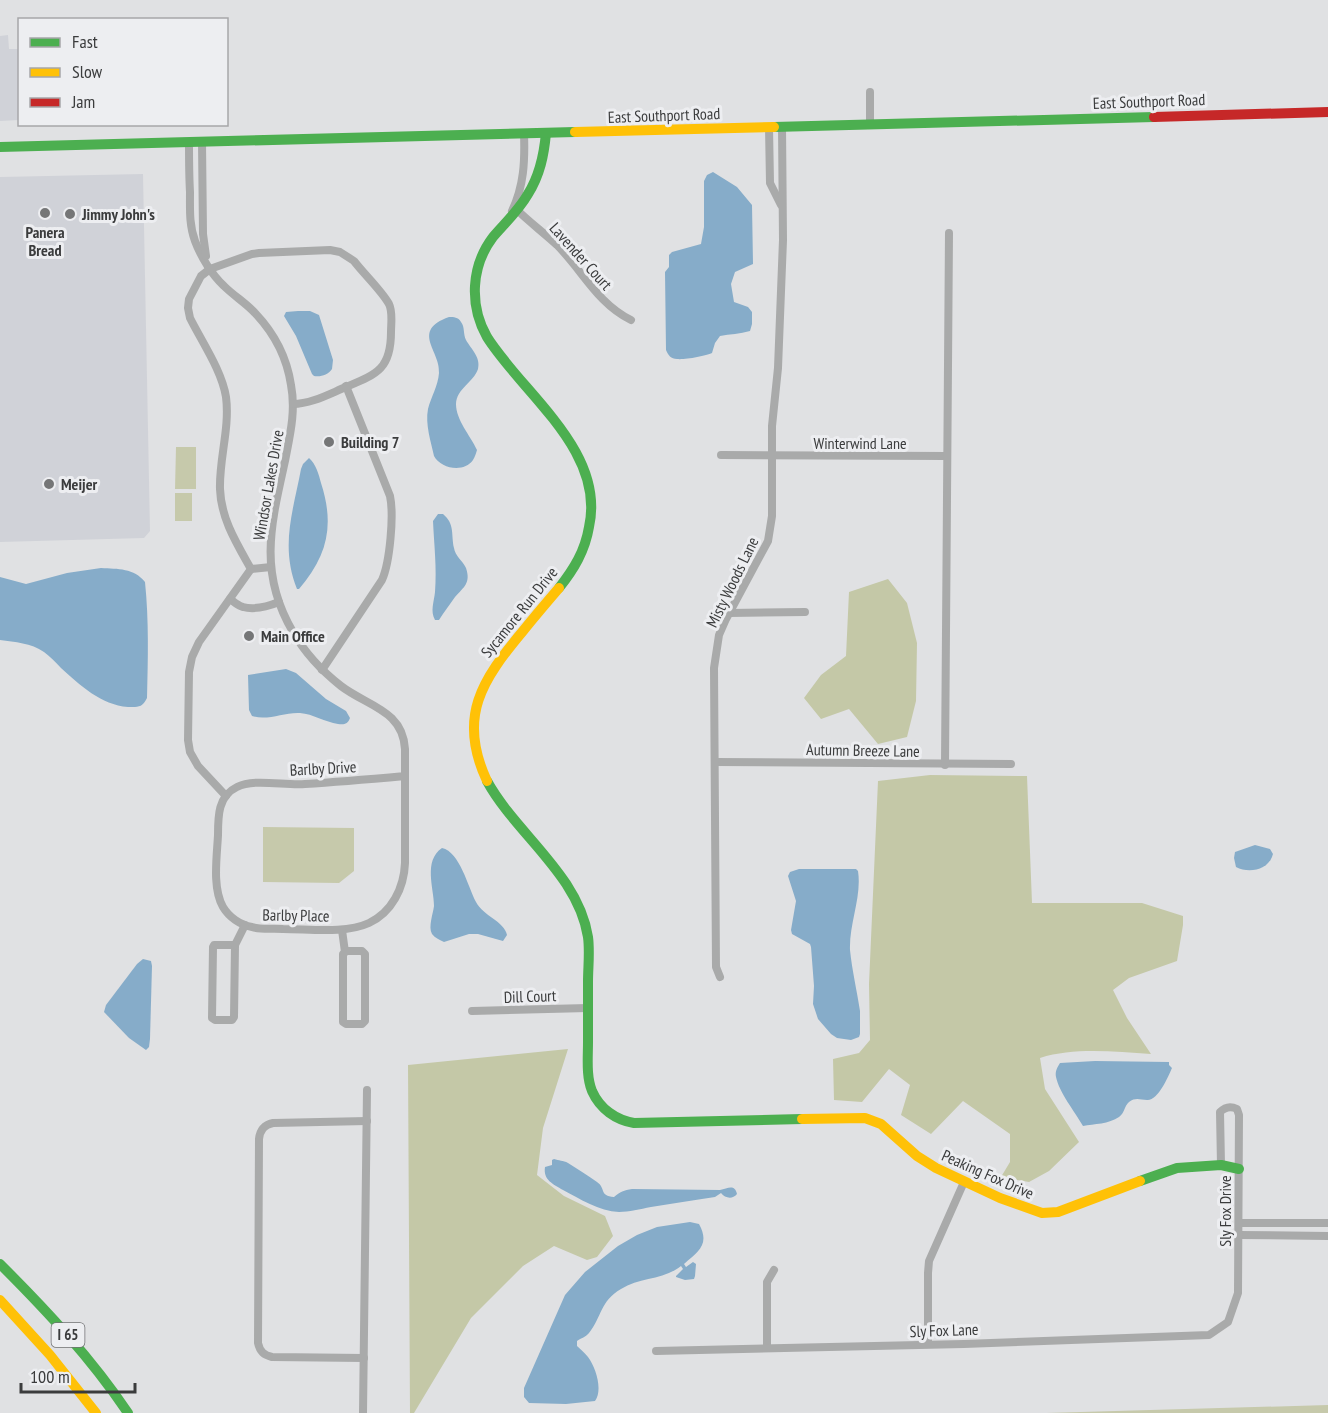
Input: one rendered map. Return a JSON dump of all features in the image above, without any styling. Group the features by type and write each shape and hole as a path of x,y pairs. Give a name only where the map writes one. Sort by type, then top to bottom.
{"main road":[{"name":"East Southport Road","path":"0,147 1328,112"},
{"name":"Sycamore Run Drive","path":"546,133 544,153 529,193 486,248 478,267 474,287 475,302 484,333 567,436 583,463 588,478 592,508 590,527 587,540 570,574 496,663 485,681 476,707 474,739 480,768 492,792 565,882 579,906 585,923 588,941 588,1065"},
{"name":"Peaking Fox Drive","path":"588,1065 592,1089 598,1102 605,1111 622,1122 865,1118 881,1124 917,1156 936,1168 1000,1198 1042,1213 1058,1212 1177,1168 1221,1165 1239,1169"},
{"name":"I 65","path":"0,1264 54,1319 90,1361 128,1413"},
{"name":"I 65","path":"0,1300 61,1366 96,1413"}],"street":[{"path":"870,92 870,124"},
{"name":"Misty Woods Lane","path":"720,977 716,967 714,668 719,635 768,541 772,516 772,426 778,368 783,240 782,126"},
{"path":"769,127 770,183 783,209"},
{"name":"Sycamore Run Drive","path":"515,208 523,175 524,133"},
{"name":"Windsor Lakes Drive","path":"189,142 190,223 195,242 220,283 250,308 270,331 287,368 291,384 292,430 271,527 270,542 271,567 279,602 295,637 322,670 341,686 383,710 394,719 401,729 404,740 405,863 403,882 393,903 373,921"},
{"name":"Windsor Lakes Drive","path":"202,142 203,234 205,254 210,269"},
{"name":"Lavender Court","path":"515,208 557,245 606,303 631,320"},
{"path":"945,765 949,233"},
{"path":"251,569 229,528 221,501 220,481 227,410 225,391 189,313 188,302 192,291 201,276 210,269 259,253 330,250 345,255 355,262 388,303 391,313 391,349 382,367 369,377 306,403 293,404"},
{"path":"322,670 382,580 390,534 390,496 346,386"},
{"name":"Winterwind Lane","path":"720,456 947,456"},
{"path":"226,796 198,766 190,752 188,679 190,663 196,648 251,569 271,567"},
{"path":"230,599 246,608 269,606 279,602"},
{"path":"729,613 805,612"},
{"name":"Autumn Breeze Lane","path":"715,762 1011,765"},
{"name":"Barlby Drive","path":"226,796 230,791 249,783 305,784 405,776"},
{"name":"Barlby Place","path":"226,796 220,805 218,814 216,885 219,900 231,918 255,928 342,930 373,921"},
{"path":"235,945 214,945 213,947 212,1016 215,1020 232,1020 234,1017 235,945 245,925"},
{"path":"342,930 345,952 343,954 343,1022 362,1024 365,1021 365,954 362,951 345,952"},
{"name":"Dill Court","path":"472,1011 588,1008"},
{"path":"363,1413 367,1090"},
{"name":"Sly Fox Drive","path":"1221,1165 1220,1112 1227,1107 1232,1107 1237,1109 1239,1115 1238,1293 1228,1322"},
{"path":"364,1358 272,1357 266,1356 260,1349 258,1343 259,1139 262,1128 273,1123 367,1121"},
{"path":"928,1344 929,1261 964,1182"},
{"path":"1239,1223 1328,1223"},
{"path":"1239,1235 1328,1236"},
{"path":"767,1348 767,1281 774,1269"},
{"name":"Sly Fox Lane","path":"656,1351 1209,1335 1228,1322"}],"shaded area":[{"path":"8,35 9,49 18,49 18,120 0,121 0,36"},
{"path":"143,174 150,531 144,538 0,542 0,177"}],"green space":[{"path":"176,447 196,447 196,489 175,489"},
{"path":"175,493 192,493 192,521 175,521"},
{"path":"888,579 907,603 917,643 916,701 907,737 878,744 849,709 821,719 804,698 821,675 846,656 849,592"},
{"path":"930,775 1027,776 1032,903 1142,903 1183,916 1177,961 1129,978 1113,990 1127,1018 1151,1054 1081,1051 1040,1058 1045,1089 1079,1142 1049,1171 1029,1182 1001,1177 1010,1162 1010,1134 963,1101 931,1134 901,1115 910,1085 889,1069 862,1102 834,1100 833,1059 859,1053 870,1040 869,984 878,781"},
{"path":"263,827 354,828 354,871 339,883 263,882"},
{"path":"568,1049 543,1128 537,1175 564,1196 605,1216 613,1236 597,1257 587,1260 554,1246 523,1266 471,1318 414,1413 410,1413 408,1065"},
{"path":"1328,1405 1328,1413 1046,1413"}],"water":[{"path":"713,172 737,187 752,205 753,264 735,272 731,284 734,302 748,307 752,312 752,324 750,331 720,336 712,353 675,359 666,350 665,272 669,267 669,255 672,252 701,244 704,227 704,181 707,175"},
{"path":"310,311 319,315 333,360 332,369 324,375 314,376 312,374 296,336 284,316 286,312"},
{"path":"449,317 460,320 466,340 477,357 479,365 476,374 459,394 456,404 458,416 477,450 474,459 469,464 459,468 442,464 434,456 427,421 428,409 439,373 429,335 437,323"},
{"path":"309,458 320,480 328,527 326,540 316,565 309,577 297,589 289,558 290,529 301,469"},
{"path":"438,514 443,514 449,522 455,551 466,568 468,577 464,587 439,620 435,620 433,610 436,574 433,521"},
{"path":"101,568 131,572 145,582 148,626 147,698 139,706 118,705 100,698 83,687 39,649 23,643 0,640 0,577 26,584 67,573"},
{"path":"286,669 296,673 326,699 346,711 350,718 348,722 338,724 300,713 264,718 252,716 249,710 248,675"},
{"path":"1255,845 1270,849 1273,854 1267,864 1252,870 1236,867 1235,852"},
{"path":"442,848 454,856 459,863 479,907 505,930 507,935 503,941 478,934 469,934 444,942 432,934 434,906 431,867 436,853"},
{"path":"799,869 856,869 858,871 858,891 850,950 860,1011 860,1034 859,1037 851,1040 837,1038 831,1034 818,1019 813,1004 811,947 810,944 792,934 791,930 796,901 788,876 790,872"},
{"path":"143,959 151,961 152,966 150,1039 146,1050 129,1038 104,1012 106,1005"},
{"path":"1169,1062 1172,1068 1155,1097 1129,1102 1121,1115 1115,1119 1083,1126 1060,1089 1056,1071 1060,1063"},
{"path":"554,1159 568,1163 597,1182 606,1195 614,1197 632,1189 720,1190 731,1188 735,1189 737,1194 729,1198 721,1193 715,1197 627,1212 612,1211 583,1201 550,1181 545,1167 552,1165"},
{"path":"690,1222 699,1224 703,1237 701,1247 684,1264 686,1267 693,1262 696,1264 694,1279 685,1280 676,1277 683,1269 681,1266 667,1274 628,1285 609,1299 589,1333 577,1341 577,1346 588,1357 596,1373 598,1391 595,1401 566,1404 529,1403 524,1397 524,1388 565,1295 585,1272 618,1246 637,1235 657,1227"}],"traffic: fast":[{"path":"774,127 1154,117"},
{"path":"0,147 575,132"},
{"path":"546,133 536,180 520,206 493,237 480,260 475,299 481,325 487,337 558,425 574,449 585,473 591,499 587,536 578,559 559,588"},
{"path":"487,781 499,800 559,874 582,914 589,948 588,1073 592,1091 599,1103 615,1116 634,1123 802,1119"},
{"path":"1140,1181 1177,1168 1221,1165 1239,1169"},
{"path":"0,1264 68,1336 128,1413"}],"traffic: slow":[{"path":"575,132 774,127"},
{"path":"487,781 478,758 474,737 474,718 478,700 508,649 559,588"},
{"path":"802,1119 865,1118 881,1124 917,1156 936,1168 1000,1198 1042,1213 1058,1212 1140,1181"},
{"path":"0,1300 50,1355 96,1413"}],"traffic: jam":[{"path":"1154,117 1328,112"}],"place":[{"name":"Panera Bread","path":"45,213"},
{"name":"Jimmy John's","path":"70,214"},
{"name":"Building 7","path":"329,442"},
{"name":"Meijer","path":"49,484"},
{"name":"Main Office","path":"249,636"}]}
